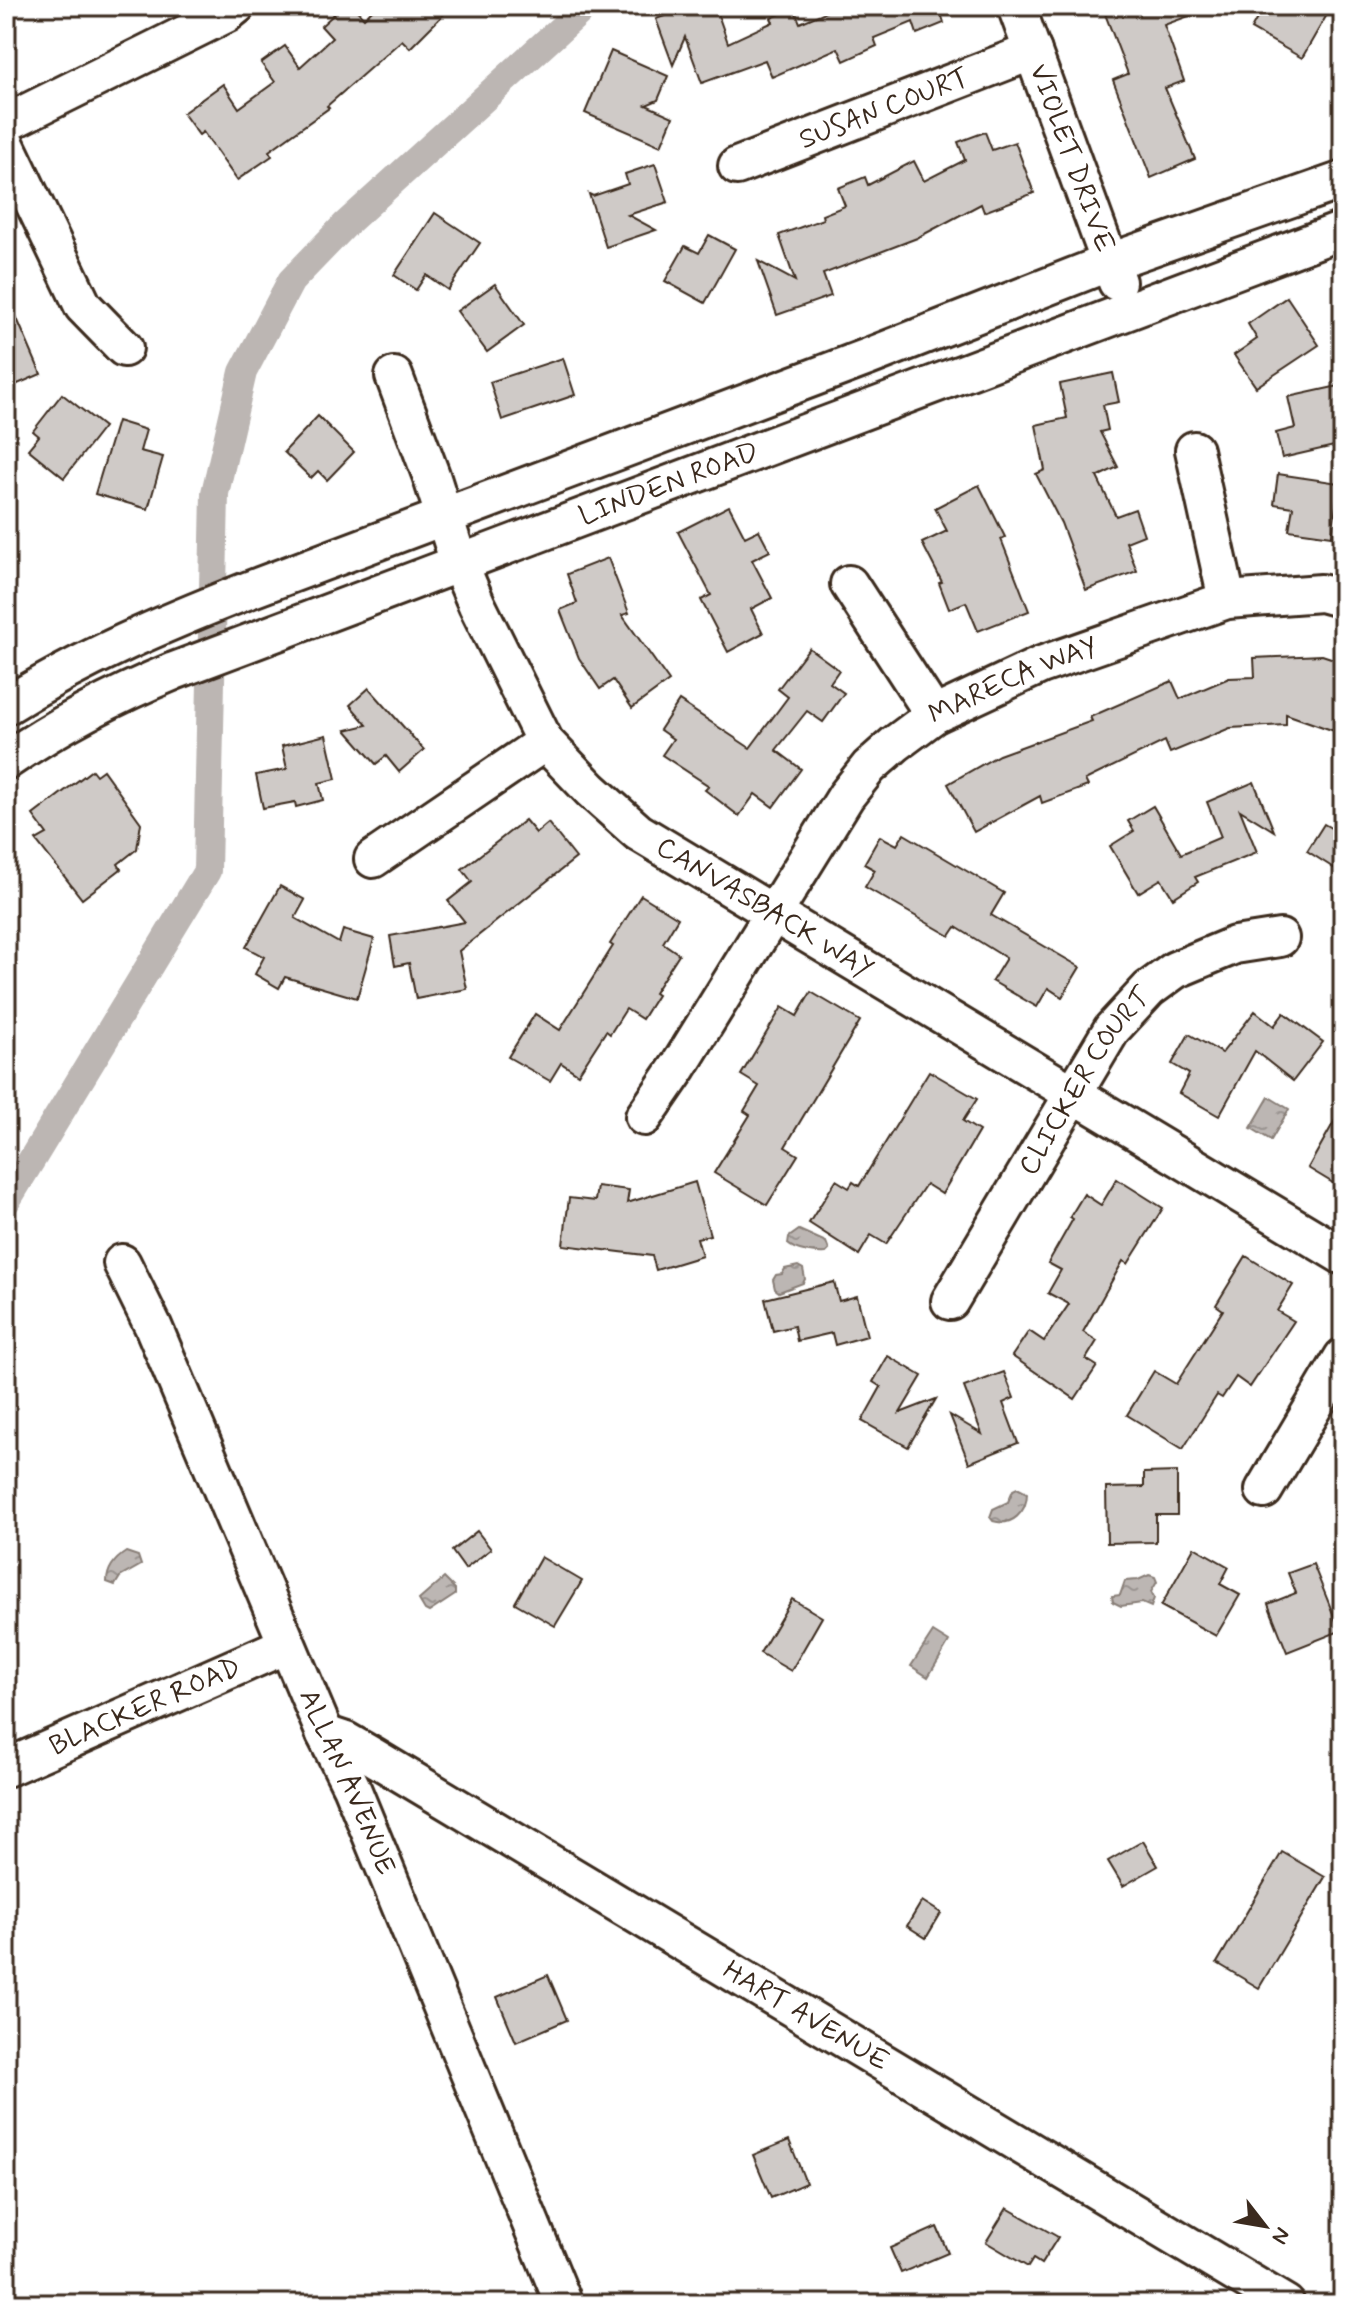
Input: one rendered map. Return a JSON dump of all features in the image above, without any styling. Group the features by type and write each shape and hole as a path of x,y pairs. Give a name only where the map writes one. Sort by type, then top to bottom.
{"street":[{"path":"6,123 226,14 236,6"},
{"name":"VIOLET DRIVE","path":"1016,6 1128,311"},
{"name":"SUSAN COURT","path":"737,166 1033,51"},
{"path":"6,145 83,306 124,348"},
{"name":"LINDEN ROAD","path":"6,706 53,676 172,621 249,590 444,514 868,357 1110,262 1343,180"},
{"name":"LINDEN ROAD","path":"6,761 89,712 174,671 1343,230"},
{"name":"CANVASBACK WAY","path":"394,376 459,563 477,605 545,742 591,790 638,832 1343,1256"},
{"path":"1194,450 1227,600"},
{"path":"849,584 934,715"},
{"name":"MARECA WAY","path":"644,1117 679,1066 846,796 869,767 934,715 1041,665 1227,600 1321,593 1343,599"},
{"path":"373,859 545,742"},
{"name":"CLICKER COURT","path":"950,1301 1112,1029 1149,989 1175,970 1235,945 1280,938"},
{"name":"ALLAN AVENUE","path":"122,1263 153,1326 283,1631 286,1645 351,1786 564,2304"},
{"path":"1264,1490 1343,1357"},
{"name":"BLACKER ROAD","path":"6,1768 286,1645"},
{"name":"HART AVENUE","path":"325,1734 346,1741 412,1780 1286,2304"}],"water":[{"path":"1269,1097 1289,1109 1271,1140 1251,1128"},
{"path":"799,1230 826,1242 829,1250 817,1253 788,1244 789,1237"},
{"path":"798,1266 803,1269 803,1283 779,1292 775,1289 773,1280 776,1275"},
{"path":"1017,1488 1027,1493 1021,1512 1006,1522 993,1521 990,1517 993,1509 1008,1502"},
{"path":"126,1552 138,1556 141,1565 120,1577 115,1585 107,1582 112,1565"},
{"path":"1149,1575 1155,1577 1157,1582 1151,1592 1154,1598 1151,1607 1142,1603 1121,1606 1113,1602 1112,1596 1120,1595 1125,1581"},
{"path":"444,1578 455,1589 455,1595 429,1612 425,1610 419,1600"},
{"path":"933,1632 949,1642 928,1677 911,1666"}],"building":[{"path":"343,6 353,6 364,18 376,6 452,6 410,48 402,40 327,106 329,108 269,151 272,156 237,180 203,132 199,135 183,113 223,84 239,108 275,82 261,63 285,46 300,67 332,38 321,26"},
{"path":"692,6 715,6 728,43 773,22 771,18 794,8 800,23 839,6 948,6 940,10 944,23 917,34 913,22 874,38 877,46 844,61 838,48 772,77 765,60 702,83 685,37 673,65 656,19"},
{"path":"1102,6 1208,6 1208,9 1164,25 1184,81 1165,88 1195,159 1151,178 1113,80 1128,74"},
{"path":"1264,6 1332,6 1302,58 1251,29"},
{"path":"611,51 668,76 658,100 646,105 673,117 661,146 585,113"},
{"path":"985,132 992,150 1015,142 1034,193 984,212 981,204 917,238 823,274 831,296 777,315 758,261 795,281 779,235 823,219 822,215 845,206 838,188 865,177 868,185 914,161 924,181 965,160 958,142"},
{"path":"655,164 668,202 628,215 656,230 606,247 589,194 593,196 628,184 625,174"},
{"path":"435,213 480,243 448,290 426,275 416,290 394,275"},
{"path":"709,235 735,249 705,303 665,281 685,246 699,253"},
{"path":"495,284 524,325 487,352 457,311"},
{"path":"6,293 41,374 6,389"},
{"path":"1287,297 1319,345 1256,387 1234,355 1257,339 1248,324"},
{"path":"563,358 575,395 502,420 490,382"},
{"path":"1113,373 1119,402 1103,405 1108,430 1100,432 1118,467 1097,477 1116,516 1135,509 1144,535 1126,542 1137,571 1086,590 1061,523 1036,474 1045,470 1036,425 1067,418 1060,384"},
{"path":"1343,385 1343,444 1282,458 1276,433 1295,428 1288,397"},
{"path":"62,394 104,427 64,478 28,449 39,436 33,431"},
{"path":"318,416 354,452 327,480 318,471 311,478 284,452"},
{"path":"117,421 146,430 140,451 163,457 148,509 95,494"},
{"path":"1278,474 1339,483 1332,536 1289,530 1293,507 1274,504"},
{"path":"979,485 1005,537 1001,539 1029,611 978,631 966,602 949,609 939,583 942,582 922,543 947,531 935,508"},
{"path":"729,506 745,537 759,530 770,551 752,560 772,598 751,609 763,633 728,652 701,600 711,595 678,532"},
{"path":"608,558 629,613 622,615 669,681 632,708 613,680 600,689 579,658 560,610 577,603 567,574"},
{"path":"809,648 839,670 830,683 844,693 823,722 807,711 776,750 801,769 773,807 755,794 739,816 705,790 709,786 662,755 673,739 660,730 679,701 750,748 788,697 778,689"},
{"path":"1322,655 1343,662 1343,734 1286,714 1286,725 1230,728 1170,753 1165,741 1085,780 1088,786 1042,803 1040,796 974,832 948,784 999,755 1092,721 1090,717 1172,681 1180,699 1229,678 1255,677 1254,658"},
{"path":"369,688 424,750 399,772 386,756 376,764 346,730 367,725 350,705"},
{"path":"326,735 336,779 319,783 323,800 296,807 295,802 263,808 256,775 287,769 282,746"},
{"path":"92,770 96,775 103,770 141,823 137,849 118,864 121,869 82,899 36,840 47,834 33,815"},
{"path":"1254,782 1274,831 1240,810 1257,852 1195,877 1198,882 1173,898 1161,879 1138,893 1110,846 1134,831 1128,821 1153,806 1181,854 1221,837 1207,802"},
{"path":"525,820 536,833 548,823 576,858 459,951 467,989 416,999 409,963 395,966 390,936 465,922 448,901 472,882 462,869"},
{"path":"1324,824 1343,835 1343,874 1307,851"},
{"path":"904,834 1004,893 991,915 1080,967 1062,997 1048,988 1037,1007 992,981 1006,958 956,927 950,936 865,887 875,870 864,864 880,836 897,845"},
{"path":"280,886 305,900 295,918 339,943 343,930 374,939 357,998 285,977 279,988 255,974 264,957 246,947"},
{"path":"641,895 678,918 663,943 679,954 654,993 657,995 642,1019 626,1009 610,1034 606,1031 578,1074 561,1063 550,1081 508,1057 535,1014 560,1030"},
{"path":"811,992 860,1021 785,1147 798,1155 767,1205 714,1173 750,1115 744,1111 759,1086 741,1075 782,1007 797,1016"},
{"path":"1255,1011 1274,1026 1284,1013 1323,1042 1293,1081 1255,1051 1219,1116 1179,1093 1189,1074 1172,1064 1189,1034 1222,1053"},
{"path":"929,1071 977,1099 963,1121 979,1131 942,1194 926,1184 886,1244 871,1235 859,1255 809,1223 836,1180 849,1188 853,1182 859,1186"},
{"path":"1343,1106 1343,1189 1308,1168"},
{"path":"1117,1179 1163,1208 1128,1264 1123,1261 1083,1332 1097,1341 1086,1359 1097,1366 1075,1399 1012,1356 1029,1331 1044,1341 1069,1304 1048,1293 1061,1270 1048,1263 1084,1194 1101,1205"},
{"path":"695,1182 710,1235 697,1238 702,1256 656,1270 652,1256 563,1245 569,1198 595,1201 597,1186 629,1190 627,1203"},
{"path":"1246,1256 1293,1285 1277,1311 1294,1321 1250,1387 1236,1377 1222,1398 1217,1395 1183,1449 1127,1415 1154,1371 1176,1384 1223,1310 1216,1305"},
{"path":"834,1282 839,1301 857,1296 867,1336 835,1345 832,1333 797,1341 794,1326 773,1331 765,1299"},
{"path":"888,1356 922,1376 900,1413 936,1399 908,1447 862,1421 881,1387 873,1382"},
{"path":"1004,1372 1014,1398 1003,1403 1018,1443 969,1463 950,1415 982,1434 964,1387"},
{"path":"1177,1472 1177,1515 1156,1515 1156,1542 1107,1543 1106,1488 1144,1487 1144,1473"},
{"path":"477,1531 491,1549 465,1569 452,1551"},
{"path":"1194,1547 1229,1567 1220,1584 1240,1595 1216,1636 1161,1606"},
{"path":"541,1557 582,1581 555,1626 515,1603"},
{"path":"1313,1564 1340,1631 1287,1652 1268,1604 1296,1593 1288,1573"},
{"path":"792,1599 822,1617 791,1671 760,1653"},
{"path":"1143,1841 1158,1866 1123,1886 1108,1861"},
{"path":"1282,1852 1325,1877 1259,1988 1217,1963"},
{"path":"922,1901 941,1913 926,1938 907,1926"},
{"path":"548,1975 567,2020 516,2042 497,1997"},
{"path":"789,2140 806,2183 771,2198 753,2155"},
{"path":"1007,2208 1058,2237 1041,2264 1033,2259 1028,2267 986,2242"},
{"path":"937,2227 948,2253 901,2273 890,2248"}],"waterway":[{"path":"6,1202 207,871 215,493 243,372 291,281 346,224 586,6"}]}
